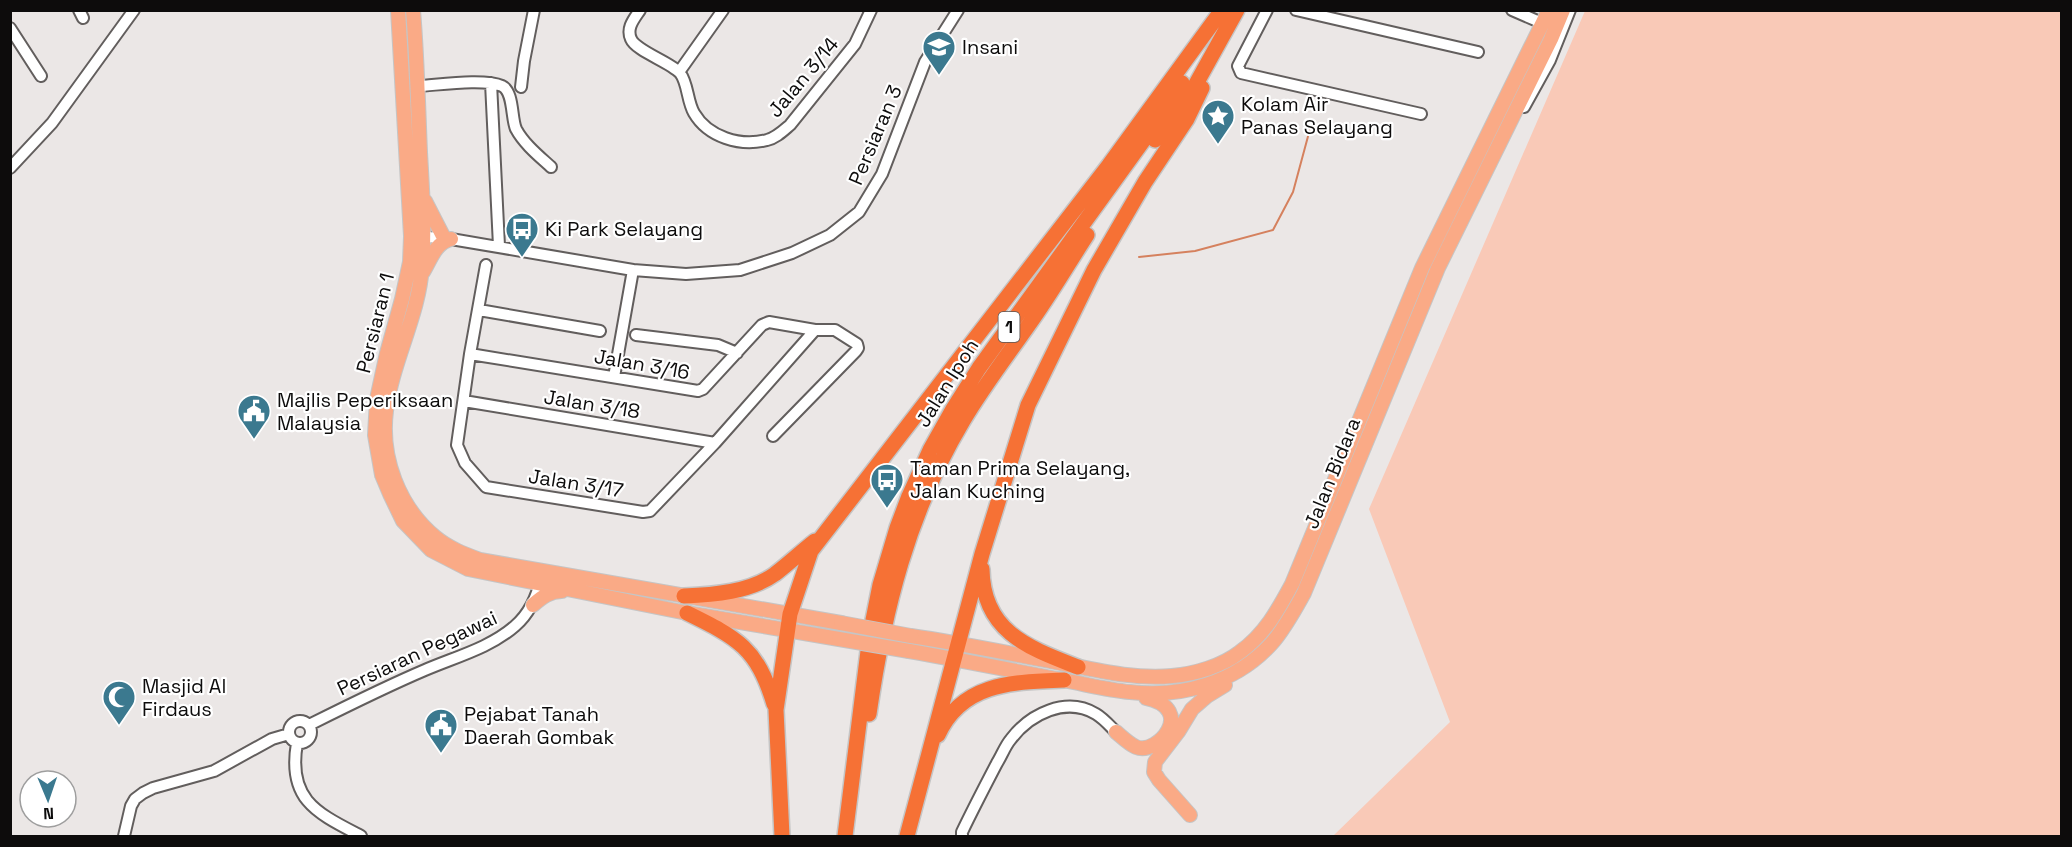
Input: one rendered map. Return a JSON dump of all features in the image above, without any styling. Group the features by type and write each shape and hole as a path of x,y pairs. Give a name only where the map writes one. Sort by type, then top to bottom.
{"highway":[{"path":"782,837 776,710 789,614 811,551 1109,165 1223,10"},
{"name":"Jalan Ipoh","path":"844,837 870,635 880,585 897,528 930,450 952,409 979,368 1148,134 1185,77 1223,10"},
{"name":"Jalan Ipoh","path":"855,837 875,676 890,596 906,545 935,474 984,387 1091,230 1179,109 1237,10"},
{"path":"907,837 982,554 1028,405 1094,270 1145,182 1187,119 1219,44"},
{"path":"684,596 710,595 758,583 774,575 820,538"},
{"path":"982,554 985,594 992,612 1002,625 1014,637 1036,651 1078,667"},
{"path":"687,613 715,627 747,648 761,669 776,710"},
{"path":"920,781 941,727 960,704 977,693 1009,683 1064,680"}],"main road":[{"name":"Persiaran 1","path":"398,10 421,276 412,320 386,412 388,454 396,484 413,514 436,538 457,551 541,577 573,590 687,613 839,639"},
{"name":"Persiaran 1","path":"413,10 422,197 417,236 377,399 375,435 382,475 403,521 431,550 468,569 684,596 841,623"},
{"name":"Jalan Bidara","path":"841,623 1078,667 1146,676 1183,675 1200,670 1238,654 1258,637 1272,620 1292,584 1422,268 1549,10"},
{"path":"1542,23 1547,26 1551,24 1558,10"},
{"name":"Jalan Bidara","path":"839,639 954,658 1129,692 1168,693 1189,690 1227,677 1244,668 1272,643 1304,593 1438,268 1551,39 1563,10"},
{"path":"421,276 438,246 448,238 422,197"},
{"path":"533,605 554,591 573,590"},
{"path":"1190,815 1154,772 1157,758 1199,702 1258,664 1273,650 1290,627 1304,593"},
{"path":"1105,688 1157,700 1168,708 1171,715 1167,734 1150,747 1136,747 1116,732"},
{"path":"1116,732 1136,754 1142,756 1155,753 1169,744"}],"street":[{"path":"10,168 52,123 134,10"},
{"path":"521,87 534,10"},
{"path":"640,10 630,25 630,38 634,44 679,72 723,10"},
{"name":"Jalan 3/14","path":"679,72 693,112 707,128 725,139 743,142 767,140 778,135 803,111 855,44 871,10"},
{"name":"Persiaran 3","path":"417,236 499,246 633,270 686,274 740,270 792,253 830,235 859,212 882,174 925,62 958,10"},
{"path":"1267,10 1238,66 1241,73 1421,114"},
{"path":"1296,10 1478,52"},
{"path":"1512,10 1542,23"},
{"path":"1501,141 1537,86 1570,10"},
{"path":"10,28 41,76"},
{"path":"417,86 483,82 502,86 507,91 516,129 551,167"},
{"path":"490,83 499,246"},
{"name":"Jalan 3/17","path":"486,265 457,445 465,463 486,487 643,512 650,511 715,443 815,330"},
{"path":"614,377 633,270"},
{"path":"479,310 600,331"},
{"name":"Jalan 3/16","path":"470,354 698,391 703,389 762,325 769,322 815,330"},
{"path":"773,436 858,348 857,344 835,330 815,330"},
{"path":"636,335 718,345 737,353"},
{"name":"Jalan 3/18","path":"464,401 715,443"},
{"name":"Persiaran Pegawai","path":"309,726 376,692 494,640 516,626 533,605 541,577"},
{"path":"962,837 962,832 1005,748 1017,731 1036,717 1054,708 1079,708 1098,715 1116,732"},
{"path":"303,721 309,726 311,733 308,740 297,743 290,738 290,727 295,722 303,721"},
{"path":"124,837 131,806 135,799 143,793 223,767 272,739 289,734"},
{"path":"297,743 296,778 304,798 325,816 361,837"}],"shaded area":[{"path":"1585,11 2061,11 2061,836 1333,836 1450,722 1369,509"}],"waterway":[{"path":"1139,257 1195,251 1273,230 1293,192 1310,129"}],"place":[{"name":"Insani","path":"939,76"},
{"name":"Kolam Air Panas Selayang","path":"1218,145"},
{"name":"Ki Park Selayang","path":"522,258"},
{"name":"Majlis Peperiksaan Malaysia","path":"254,440"},
{"name":"Taman Prima Selayang, Jalan Kuching","path":"887,509"},
{"name":"Masjid Al Firdaus","path":"119,726"},
{"name":"Pejabat Tanah Daerah Gombak","path":"441,754"}]}
